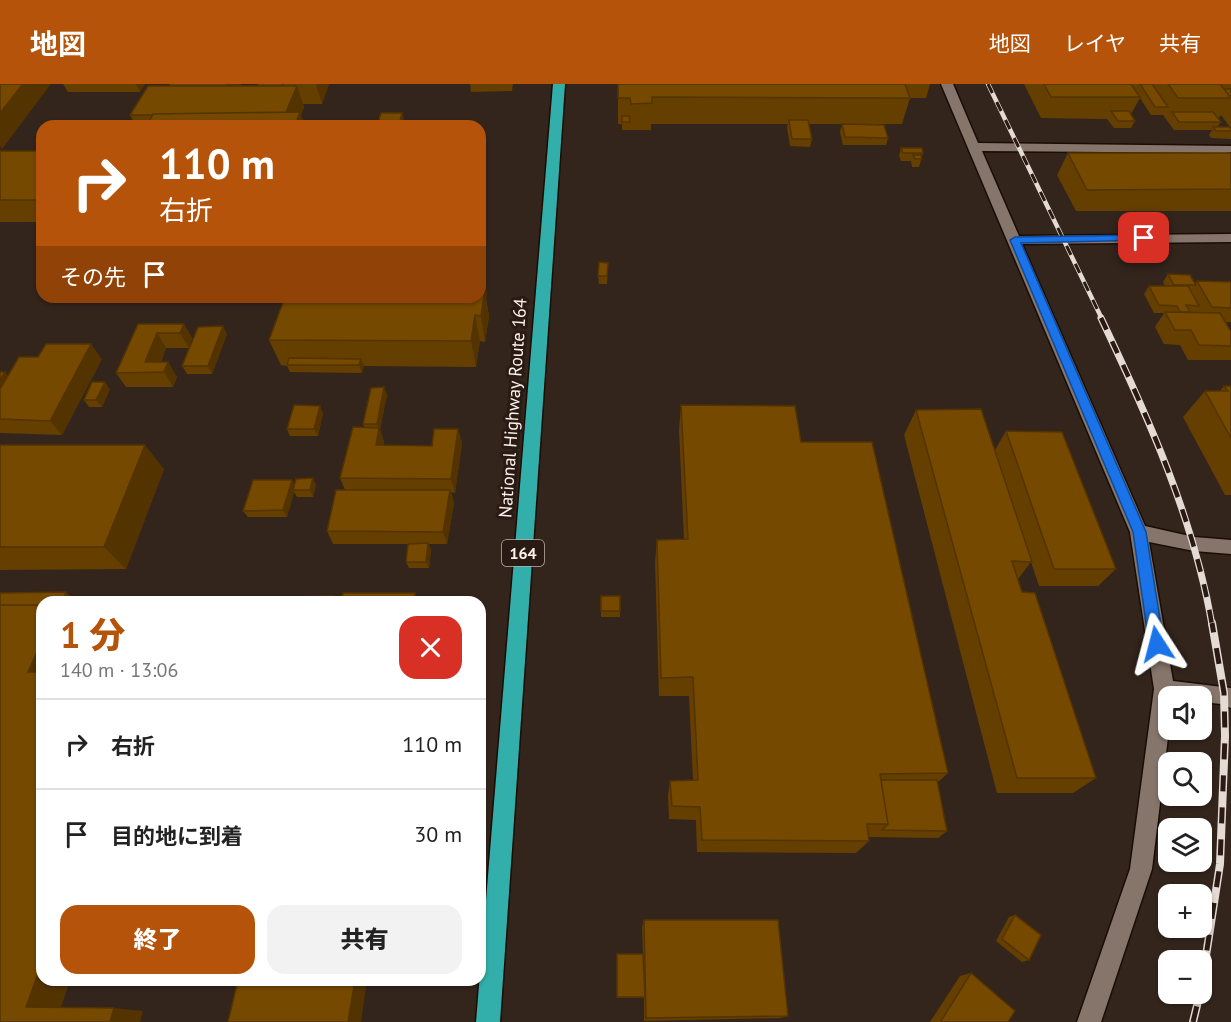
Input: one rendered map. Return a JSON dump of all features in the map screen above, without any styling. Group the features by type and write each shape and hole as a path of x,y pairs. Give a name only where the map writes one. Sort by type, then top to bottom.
{"highway":[{"name":"National Highway Route 164","path":"488,1022 559,84"}],"street":[{"path":"947,84 1139,532 1164,686"},
{"path":"974,147 1227,149"},
{"path":"1015,240 1231,238"},
{"path":"1139,532 1194,544 1231,547"},
{"path":"1212,693 1224,694 1231,699"},
{"path":"1089,1022 1141,869 1158,736"}],"building":[{"path":"0,84 23,84 0,113"},
{"path":"618,84 905,84 910,98 652,97 652,103 631,104 630,98 618,98"},
{"path":"1044,84 1131,84 1140,97 1051,97"},
{"path":"1140,84 1152,84 1168,107 1155,107"},
{"path":"1168,84 1220,84 1231,98 1178,98"},
{"path":"148,86 297,86 286,112 130,115"},
{"path":"1224,89 1231,89 1231,98"},
{"path":"1111,111 1129,111 1135,121 1118,121"},
{"path":"300,112 297,120 150,120 153,114"},
{"path":"1172,112 1213,112 1221,122 1179,122"},
{"path":"381,113 402,113 400,120 379,120"},
{"path":"622,116 629,116 630,122 622,122"},
{"path":"789,120 808,120 812,139 792,139"},
{"path":"842,124 884,125 888,138 845,137"},
{"path":"1213,127 1231,127 1231,131 1216,131"},
{"path":"901,148 922,148 923,153 903,153"},
{"path":"0,151 36,151 36,200 0,200"},
{"path":"1068,153 1231,153 1231,189 1087,190"},
{"path":"913,155 921,155 922,159 915,159"},
{"path":"599,262 608,263 607,276 598,276"},
{"path":"1168,274 1190,275 1196,285 1174,285"},
{"path":"1197,281 1231,282 1231,308 1212,307"},
{"path":"1149,286 1188,286 1199,306 1186,305 1190,312 1180,312 1177,306 1159,305"},
{"path":"283,303 483,303 481,316 475,315 471,341 269,340"},
{"path":"1165,312 1220,313 1231,330 1231,346 1199,345 1191,330 1175,330"},
{"path":"138,324 184,324 180,333 157,333 145,362 168,362 164,372 116,373"},
{"path":"223,326 208,366 182,366 198,327"},
{"path":"46,344 91,344 50,421 0,419 0,389 19,357 38,357"},
{"path":"289,358 361,359 359,365 287,365"},
{"path":"92,382 105,382 96,400 84,400"},
{"path":"1224,386 1231,386 1231,438 1205,391 1228,391"},
{"path":"384,387 377,424 363,424 371,388"},
{"path":"294,405 320,406 314,429 287,429"},
{"path":"681,405 795,406 801,442 872,442 948,773 880,774 888,824 867,824 869,841 702,840 700,807 672,806 670,781 698,780 693,677 661,678 657,540 688,539"},
{"path":"981,409 1032,562 1012,561 1022,592 1035,593 1096,778 1017,778 916,410"},
{"path":"353,427 379,428 376,445 432,446 434,429 458,429 451,479 340,478"},
{"path":"1006,431 1062,432 1116,569 1054,569"},
{"path":"0,445 145,445 104,547 0,547"},
{"path":"313,478 310,490 293,490 296,479"},
{"path":"253,480 292,480 283,510 243,511"},
{"path":"336,490 450,490 443,532 327,531"},
{"path":"428,543 426,562 406,562 408,544"},
{"path":"66,592 65,596 36,596 36,605 0,605 0,593"},
{"path":"343,593 415,593 414,596 342,596"},
{"path":"601,596 620,596 620,611 601,611"},
{"path":"0,605 36,605 36,654 28,672 36,672 36,980 26,1007 114,1008 110,1022 0,1022"},
{"path":"881,780 937,780 947,831 882,830 888,824"},
{"path":"1015,915 1041,935 1029,960 1002,939"},
{"path":"644,920 778,920 788,1016 646,1018"},
{"path":"617,954 643,954 645,997 617,997"},
{"path":"971,973 1015,1011 1008,1022 941,1021"},
{"path":"237,986 354,986 348,1022 228,1022"}],"railway":[{"path":"988,84 1102,319"},
{"path":"1101,318 1152,430 1181,506 1194,546 1212,625"},
{"path":"1207,950 1220,864 1225,736 1224,693 1212,623"},
{"path":"1193,1022 1197,1004"}],"route":[{"path":"1144,238 1015,240 1139,532 1157,644"}]}
